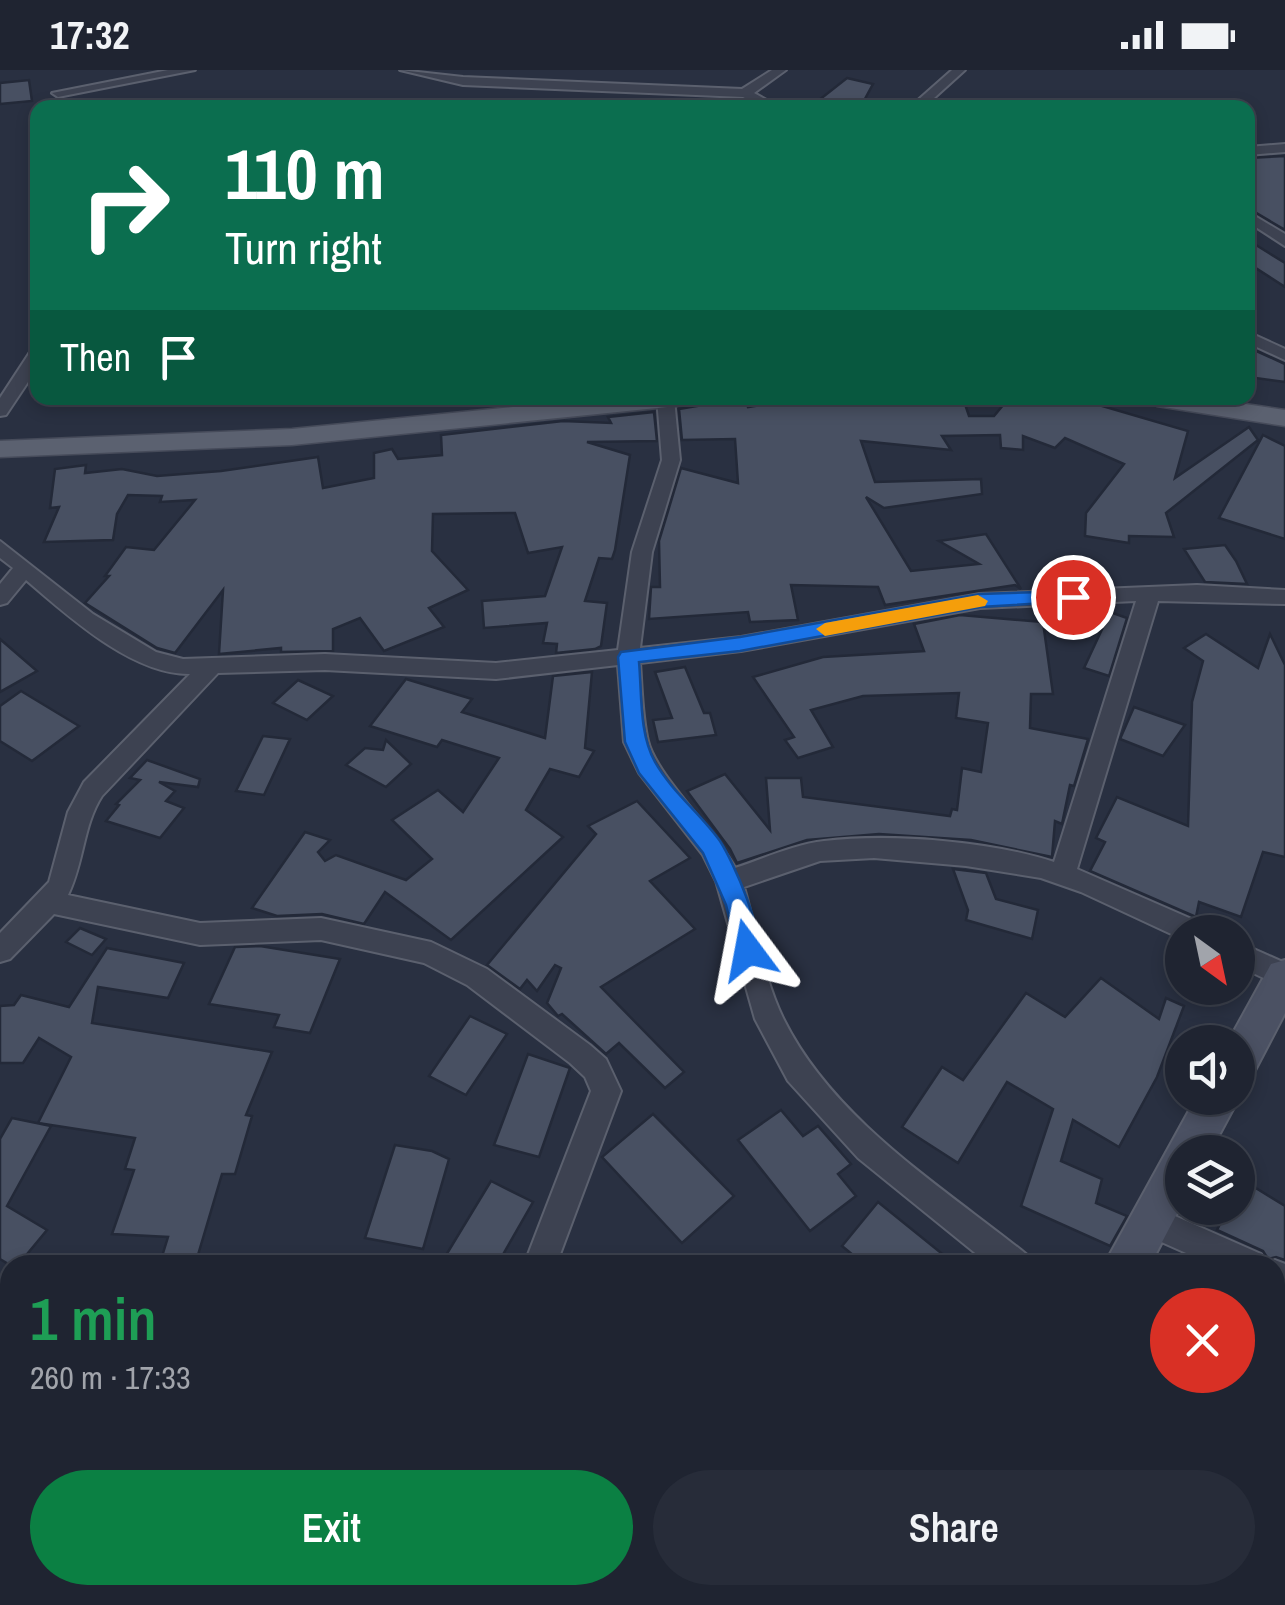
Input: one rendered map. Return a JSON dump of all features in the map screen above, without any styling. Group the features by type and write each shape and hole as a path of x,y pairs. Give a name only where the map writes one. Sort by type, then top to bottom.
{"main road":[{"path":"1255,403 1285,407"},
{"path":"0,438 293,426 500,405"},
{"path":"0,450 292,437 606,405"},
{"path":"1202,405 1285,418"}],"street":[{"path":"59,94 189,70"},
{"path":"406,70 463,81 745,93 759,100"},
{"path":"745,93 780,70"},
{"path":"924,100 959,70"},
{"path":"703,100 720,92"},
{"path":"1255,151 1285,148"},
{"path":"1255,152 1285,165"},
{"path":"1255,221 1285,241"},
{"path":"1255,341 1285,355"},
{"path":"0,411 9,382 30,361"},
{"path":"666,405 672,460 642,552 628,657 636,742 647,767 712,848 728,881 769,1019 798,1072 868,1148 1003,1255"},
{"path":"0,547 85,618 148,657 163,664 212,666 325,662 496,671 758,641 980,601 1148,593 1285,597"},
{"path":"0,598 24,568"},
{"path":"1063,875 1135,653 1148,593"},
{"path":"0,951 49,902 64,878 79,808 212,666"},
{"path":"728,881 820,851 874,848 966,856 1063,875 1165,919"},
{"path":"49,902 200,934 321,929 376,938 431,953 477,977 596,1068 606,1092 544,1255"},
{"path":"1255,961 1285,976 1255,1031"},
{"path":"1132,1255 1165,1194"},
{"path":"1150,1222 1227,1255"}],"building":[{"path":"847,78 873,84 864,100 819,100"},
{"path":"29,80 32,100 0,104 0,83"},
{"path":"1285,156 1285,230 1255,212 1255,158"},
{"path":"1255,244 1285,263 1285,287 1255,268"},
{"path":"1255,350 1285,364 1285,382 1255,378"},
{"path":"703,405 965,405 969,416 994,416 1003,405 1099,405 1188,431 1175,478 1249,427 1258,440 1166,513 1174,537 1129,536 1129,543 1085,536 1086,513 1124,464 1065,438 1055,448 1023,436 1023,450 1001,448 1000,435 942,436 951,450 861,441 875,482 981,479 982,494 884,508 866,497 911,571 979,564 939,541 986,534 1021,589 1015,585 885,605 878,587 791,585 798,620 750,622 748,612 649,619 651,587 660,587 659,541 681,468 738,483 735,439 682,440 679,409"},
{"path":"654,412 657,441 587,442 630,455 615,550 612,559 599,558 585,601 607,603 601,646 595,649 556,653 557,644 543,643 547,623 484,628 482,601 545,596 562,547 528,553 515,513 433,514 432,551 468,590 429,608 444,627 384,651 360,618 333,629 333,651 281,652 281,648 219,654 223,590 175,653 157,648 85,603 109,576 105,576 126,547 154,550 195,500 160,502 162,496 128,495 117,514 113,540 44,542 59,507 50,508 55,469 86,465 85,473 122,469 157,476 318,457 323,488 374,478 374,453 392,449 398,459 442,455 441,435 563,421 611,423 608,417"},
{"path":"1263,435 1285,446 1285,539 1219,518"},
{"path":"1225,545 1247,584 1205,582 1184,549"},
{"path":"1110,612 1127,618 1109,676 1084,668"},
{"path":"960,615 1043,622 1053,694 1031,694 1030,728 1088,739 1074,786 1070,785 1062,824 1055,821 1052,857 971,840 879,834 807,840 737,863 687,791 725,774 770,830 766,778 801,778 803,797 950,816 952,809 957,810 962,768 981,772 988,723 956,718 959,693 863,696 811,710 833,747 798,758 785,740 794,737 753,677 823,657 924,651 914,624"},
{"path":"1206,634 1258,668 1270,634 1285,665 1285,857 1263,852 1242,915 1199,902 1196,915 1191,915 1090,871 1105,842 1096,838 1117,797 1188,826 1192,702 1203,661 1184,648"},
{"path":"0,639 37,671 0,692"},
{"path":"685,667 704,713 710,713 716,735 658,742 653,720 672,718 655,672"},
{"path":"592,672 585,748 594,751 579,777 550,769 526,810 563,837 451,940 385,892 364,924 322,914 277,916 252,908 305,832 330,840 318,852 325,861 336,855 406,880 432,859 392,820 438,790 463,812 499,758 442,740 437,747 370,726 406,679 472,699 462,712 545,738 553,676"},
{"path":"298,680 333,696 307,720 273,703"},
{"path":"21,691 79,726 32,761 0,741 0,706"},
{"path":"1134,707 1185,725 1163,756 1120,739"},
{"path":"263,736 290,739 264,795 236,791"},
{"path":"386,740 411,764 386,787 346,765 365,748 383,750"},
{"path":"147,760 200,779 198,787 159,782 175,791 166,801 184,808 160,838 106,821 119,805 116,804 140,780 130,778"},
{"path":"637,801 690,858 650,881 695,929 601,987 684,1072 665,1088 619,1043 606,1054 562,1014 558,1016 547,1003 561,968 555,965 537,991 527,980 520,989 487,965 596,834 588,826"},
{"path":"953,869 986,873 996,899 1038,910 1032,939 966,920 968,910"},
{"path":"80,928 106,939 92,955 66,942"},
{"path":"260,946 340,959 310,1033 274,1027 279,1015 209,1004 235,947"},
{"path":"107,948 184,963 168,998 98,987 92,1023 272,1052 246,1115 252,1116 235,1174 222,1174 198,1255 162,1255 168,1237 112,1234 134,1170 125,1169 135,1138 38,1123 71,1057 39,1038 23,1063 0,1063 0,1006 14,1005 21,995 69,1007"},
{"path":"1101,978 1159,1019 1165,1001 1165,1005 1184,1006 1177,1025 1165,1025 1165,1056 1119,1147 1073,1120 1061,1161 1102,1179 1096,1203 1127,1216 1110,1246 1021,1206 1053,1109 1007,1082 958,1163 902,1127 942,1067 963,1080 1026,993 1065,1017"},
{"path":"470,1016 507,1034 466,1095 429,1076"},
{"path":"528,1054 570,1068 539,1157 494,1145"},
{"path":"781,1110 803,1136 818,1126 851,1164 838,1174 856,1196 810,1231 738,1140"},
{"path":"653,1114 734,1196 682,1243 602,1157"},
{"path":"12,1118 51,1126 7,1206 47,1230 26,1255 0,1255 0,1139"},
{"path":"395,1145 432,1151 449,1159 423,1249 365,1238"},
{"path":"491,1181 533,1202 503,1255 446,1255"},
{"path":"1255,1187 1285,1206 1285,1255 1266,1255 1217,1230 1220,1225 1255,1225"},
{"path":"878,1202 944,1255 853,1255 842,1246"}],"slow traffic":[{"path":"825,629 978,601"}],"route":[{"path":"748,950 738,905 712,848 647,767 636,742 628,657 740,644 980,601 1073,597"}]}
